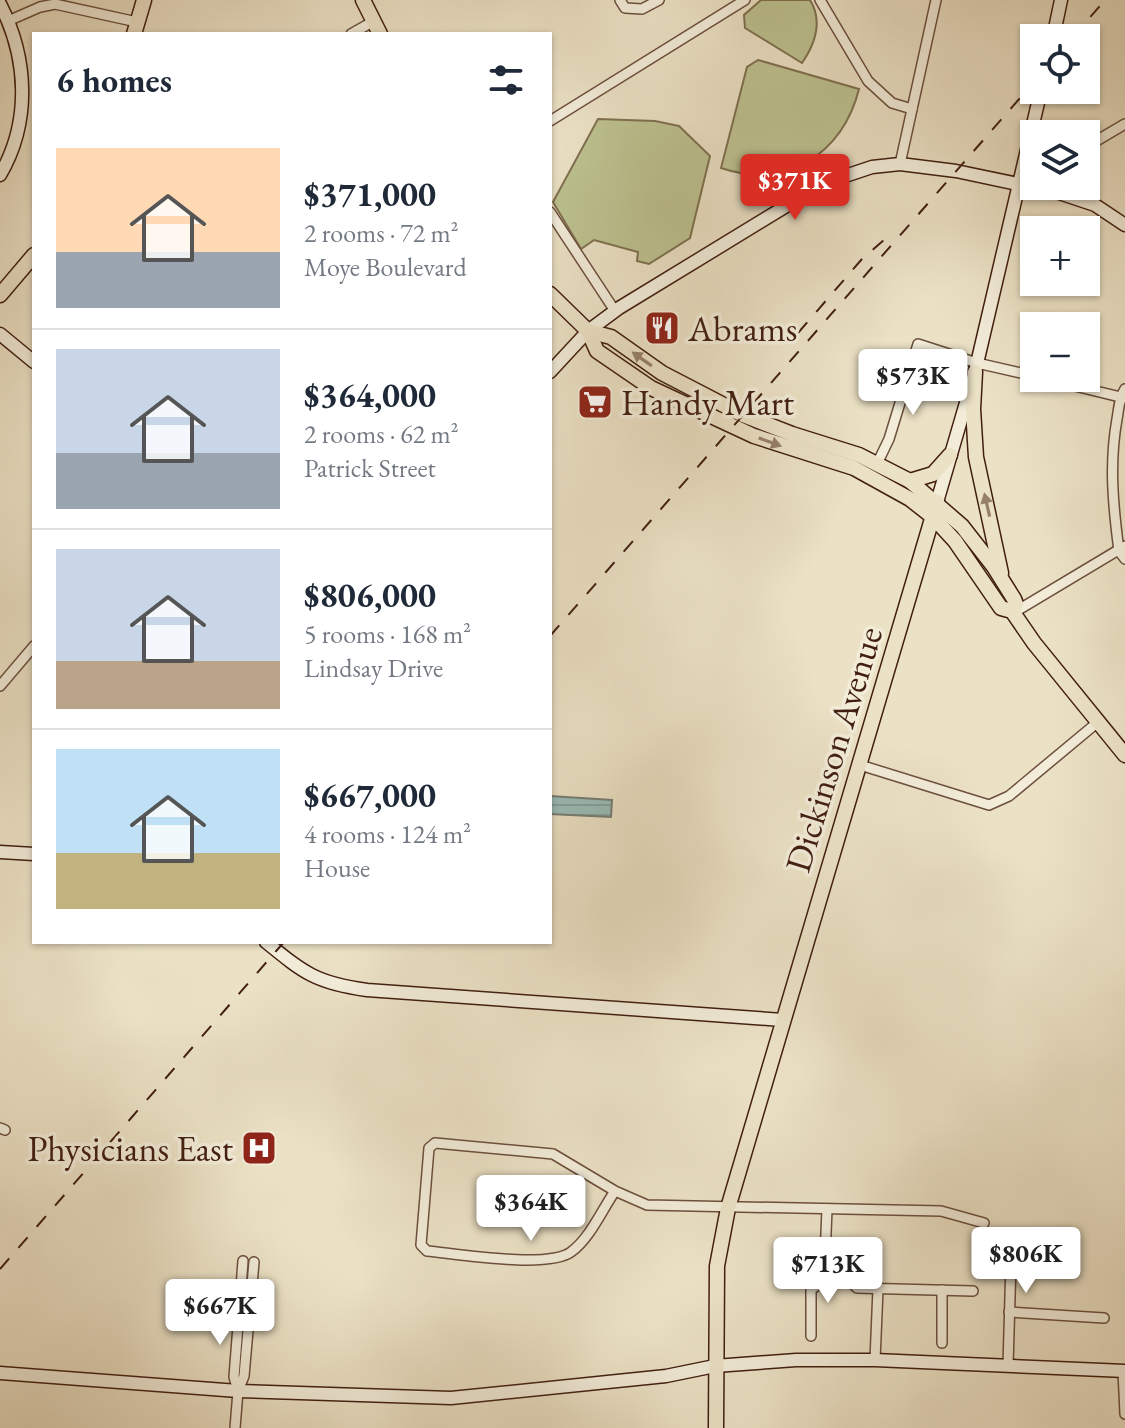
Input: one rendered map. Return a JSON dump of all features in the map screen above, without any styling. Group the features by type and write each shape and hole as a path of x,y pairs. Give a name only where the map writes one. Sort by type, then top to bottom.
{"main road":[{"path":"136,28 144,0"},
{"path":"363,0 377,28"},
{"path":"1056,24 1061,0"},
{"path":"0,4 15,39 23,89 16,141 0,175"},
{"name":"Dickinson Avenue","path":"716,1428 717,1266 728,1208 976,368 1038,104"},
{"path":"552,370 588,331 615,311 824,183 872,167 900,164 1019,184"},
{"path":"1083,200 1125,225"},
{"path":"0,295 32,257"},
{"path":"552,296 588,331 611,337 662,373 743,415 875,470 910,481 937,502 973,539 1016,604 1013,612"},
{"path":"0,334 32,360"},
{"path":"976,368 973,409 976,457 1003,581"},
{"path":"910,481 933,474 950,455"},
{"path":"875,470 933,517 965,552 1001,608 1013,612 1034,643 1125,755"},
{"path":"0,852 32,854"},
{"path":"269,944 308,975 333,985 783,1020"},
{"path":"0,1373 238,1391 451,1398 666,1376 715,1366 796,1360 875,1360 1124,1371"}],"street":[{"path":"623,4 642,9 659,0"},
{"path":"552,120 745,0"},
{"path":"820,0 868,81 892,103 912,109"},
{"path":"900,164 936,0"},
{"path":"8,21 55,2 136,28"},
{"path":"1100,139 1125,124"},
{"path":"552,215 615,311"},
{"path":"875,470 887,445 918,344 976,368 1020,374"},
{"path":"1013,612 1123,552 1110,477 1112,444 1124,395 1100,390"},
{"path":"0,686 32,648"},
{"path":"860,765 989,805 1009,796 1098,722"},
{"path":"615,1191 579,1245 558,1259 536,1260 427,1251 422,1248 431,1144 553,1154 615,1191 647,1205 941,1211 984,1223"},
{"path":"827,1209 825,1257 857,1288 973,1291"},
{"path":"999,1236 1011,1263 1008,1366"},
{"path":"235,1428 238,1391 244,1376 249,1262"},
{"path":"811,1336 811,1290 837,1270"},
{"path":"875,1360 878,1289"},
{"path":"942,1290 942,1343"},
{"path":"1009,1312 1104,1318"},
{"path":"1124,1371 1125,1414"}],"green space":[{"path":"761,0 810,0 816,16 816,32 802,63 745,28 744,15"},
{"path":"758,60 859,89 840,132 808,161 789,170 745,174 721,168 747,67"},
{"path":"598,119 655,121 679,126 710,156 690,238 649,264 637,261 638,252 594,240 581,249 553,202"}],"water":[{"path":"552,796 612,800 611,817 552,814"}],"railway":[{"path":"1084,24 1105,0"},
{"path":"552,634 1020,98"},
{"path":"798,333 862,259 891,234"},
{"path":"0,1269 282,944"}],"place":[{"name":"Abrams","path":"662,328"},
{"name":"Handy Mart","path":"595,402"},
{"name":"Physicians East","path":"259,1148"}]}
